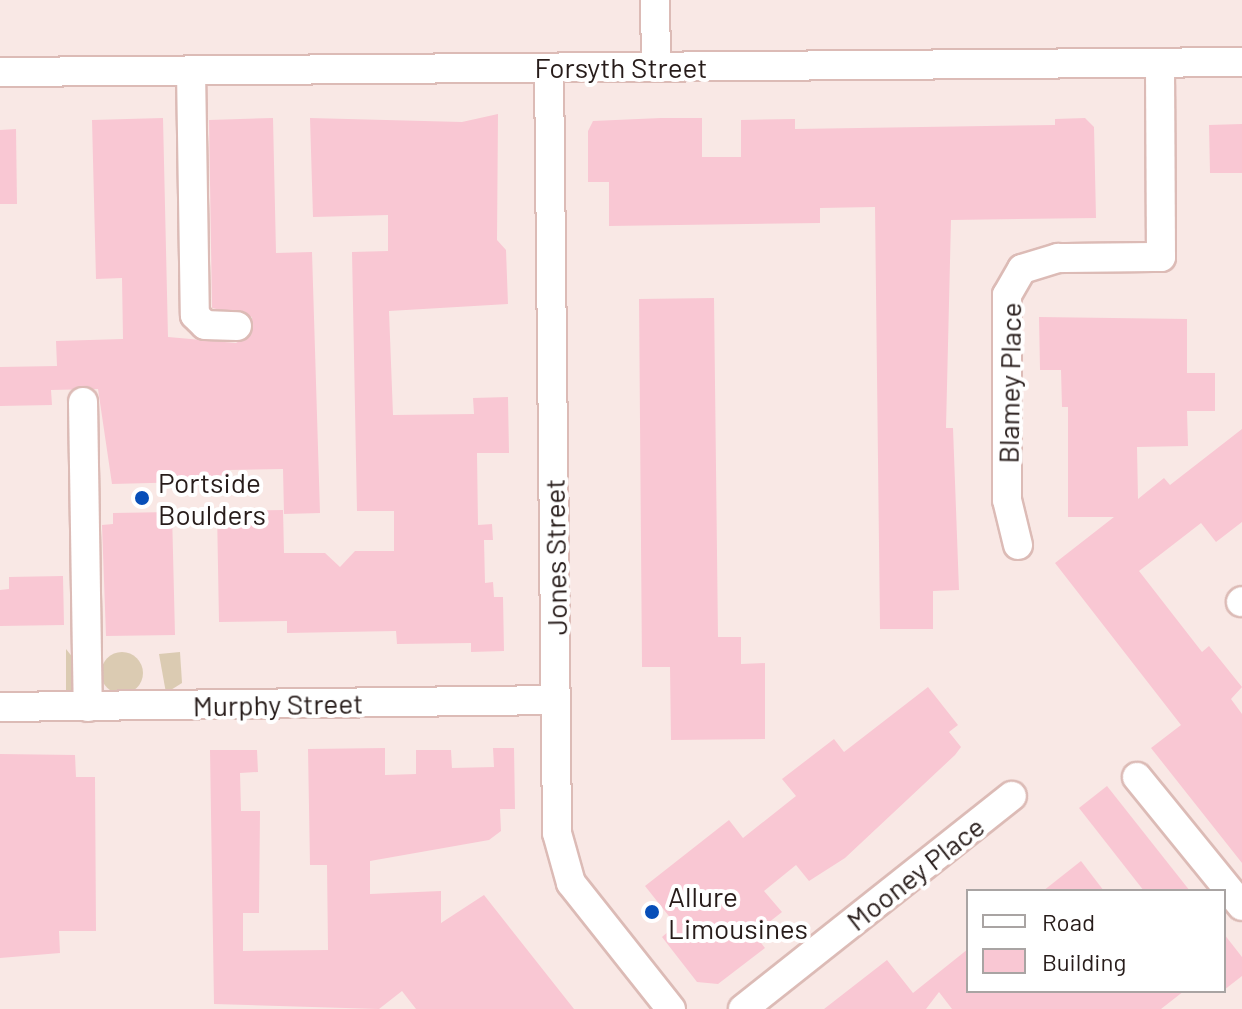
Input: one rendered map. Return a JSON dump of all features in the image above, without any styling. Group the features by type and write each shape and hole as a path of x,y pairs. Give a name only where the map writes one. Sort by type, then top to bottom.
{"street":[{"path":"655,0 656,67"},
{"name":"Forsyth Street","path":"0,72 1242,62"},
{"name":"Blamey Place","path":"1018,545 1007,500 1007,295 1022,269 1058,258 1161,257 1160,64"},
{"name":"Jones Street","path":"549,68 556,700 561,857 571,883 671,1009"},
{"path":"191,70 195,315 205,325 237,326"},
{"path":"83,402 88,707"},
{"name":"Murphy Street","path":"0,707 556,700"},
{"path":"1137,777 1242,906"},
{"name":"Mooney Place","path":"743,1009 1012,796"}],"shaded area":[{"path":"0,0 1242,0 1242,1009 0,1009"},
{"path":"66,649 78,664 80,694 66,694"},
{"path":"122,652 137,658 143,673 137,688 122,694 107,688 101,673 107,658"},
{"path":"180,652 182,683 166,693 159,654"}],"building":[{"path":"498,114 497,240 506,250 508,304 389,311 393,415 474,414 473,398 508,397 509,453 477,453 478,525 492,524 493,540 484,540 485,583 493,582 494,597 503,597 504,651 471,652 471,643 397,644 396,631 287,633 287,621 219,622 217,511 283,510 284,553 325,553 340,567 355,551 394,551 394,511 357,511 352,252 388,251 388,215 313,217 310,118 462,122"},
{"path":"163,118 168,337 236,343 252,334 252,317 212,308 209,120 273,118 276,253 312,252 320,513 284,514 283,469 228,470 228,481 112,484 98,389 51,390 52,405 0,406 0,367 57,366 56,341 123,339 122,278 96,279 92,120"},
{"path":"702,118 702,157 741,157 741,120 795,119 795,129 1055,125 1055,119 1085,118 1094,127 1096,218 951,220 946,428 953,428 959,590 933,591 933,629 880,629 875,207 820,208 820,223 609,226 609,182 588,182 588,131 593,121"},
{"path":"1242,124 1242,173 1210,173 1209,125"},
{"path":"16,129 17,204 0,204 0,130"},
{"path":"714,298 718,637 741,637 741,664 765,663 765,739 671,740 670,667 642,667 639,299"},
{"path":"1039,317 1187,319 1187,373 1215,373 1215,411 1187,411 1188,446 1137,447 1138,499 1164,478 1170,485 1242,429 1242,522 1216,542 1201,523 1139,571 1202,652 1209,646 1242,687 1231,699 1242,714 1242,863 1151,748 1181,725 1055,563 1114,517 1068,517 1068,407 1062,407 1061,370 1040,370"},
{"path":"172,512 175,635 106,636 102,525 113,524 113,513"},
{"path":"63,576 64,625 0,626 0,590 9,589 9,577"},
{"path":"928,687 958,725 949,732 961,747 955,755 845,858 809,881 796,865 764,891 782,912 754,934 765,948 718,984 697,982 662,937 676,925 645,886 729,820 743,838 796,796 782,779 834,739 844,752"},
{"path":"385,748 385,775 416,774 416,750 451,750 452,768 494,767 493,748 514,748 515,809 500,809 501,831 489,840 370,861 370,894 441,891 441,923 484,895 574,1009 416,1009 402,991 379,1009 214,1004 210,750 257,750 258,772 240,773 241,811 260,811 259,913 243,913 243,951 328,950 327,865 310,865 308,749"},
{"path":"0,754 75,755 76,777 95,777 96,931 59,931 60,953 0,958"},
{"path":"1107,786 1188,889 1142,889 1079,808"},
{"path":"1081,861 1102,889 1046,889"},
{"path":"1226,937 1242,957 1242,976 1226,988"},
{"path":"966,951 966,993 1181,993 1161,1009 952,1009 939,992 926,1009 824,1009 887,960 913,993"}],"place":[{"name":"Portside Boulders","path":"142,498"},
{"name":"Allure Limousines","path":"652,912"}]}
